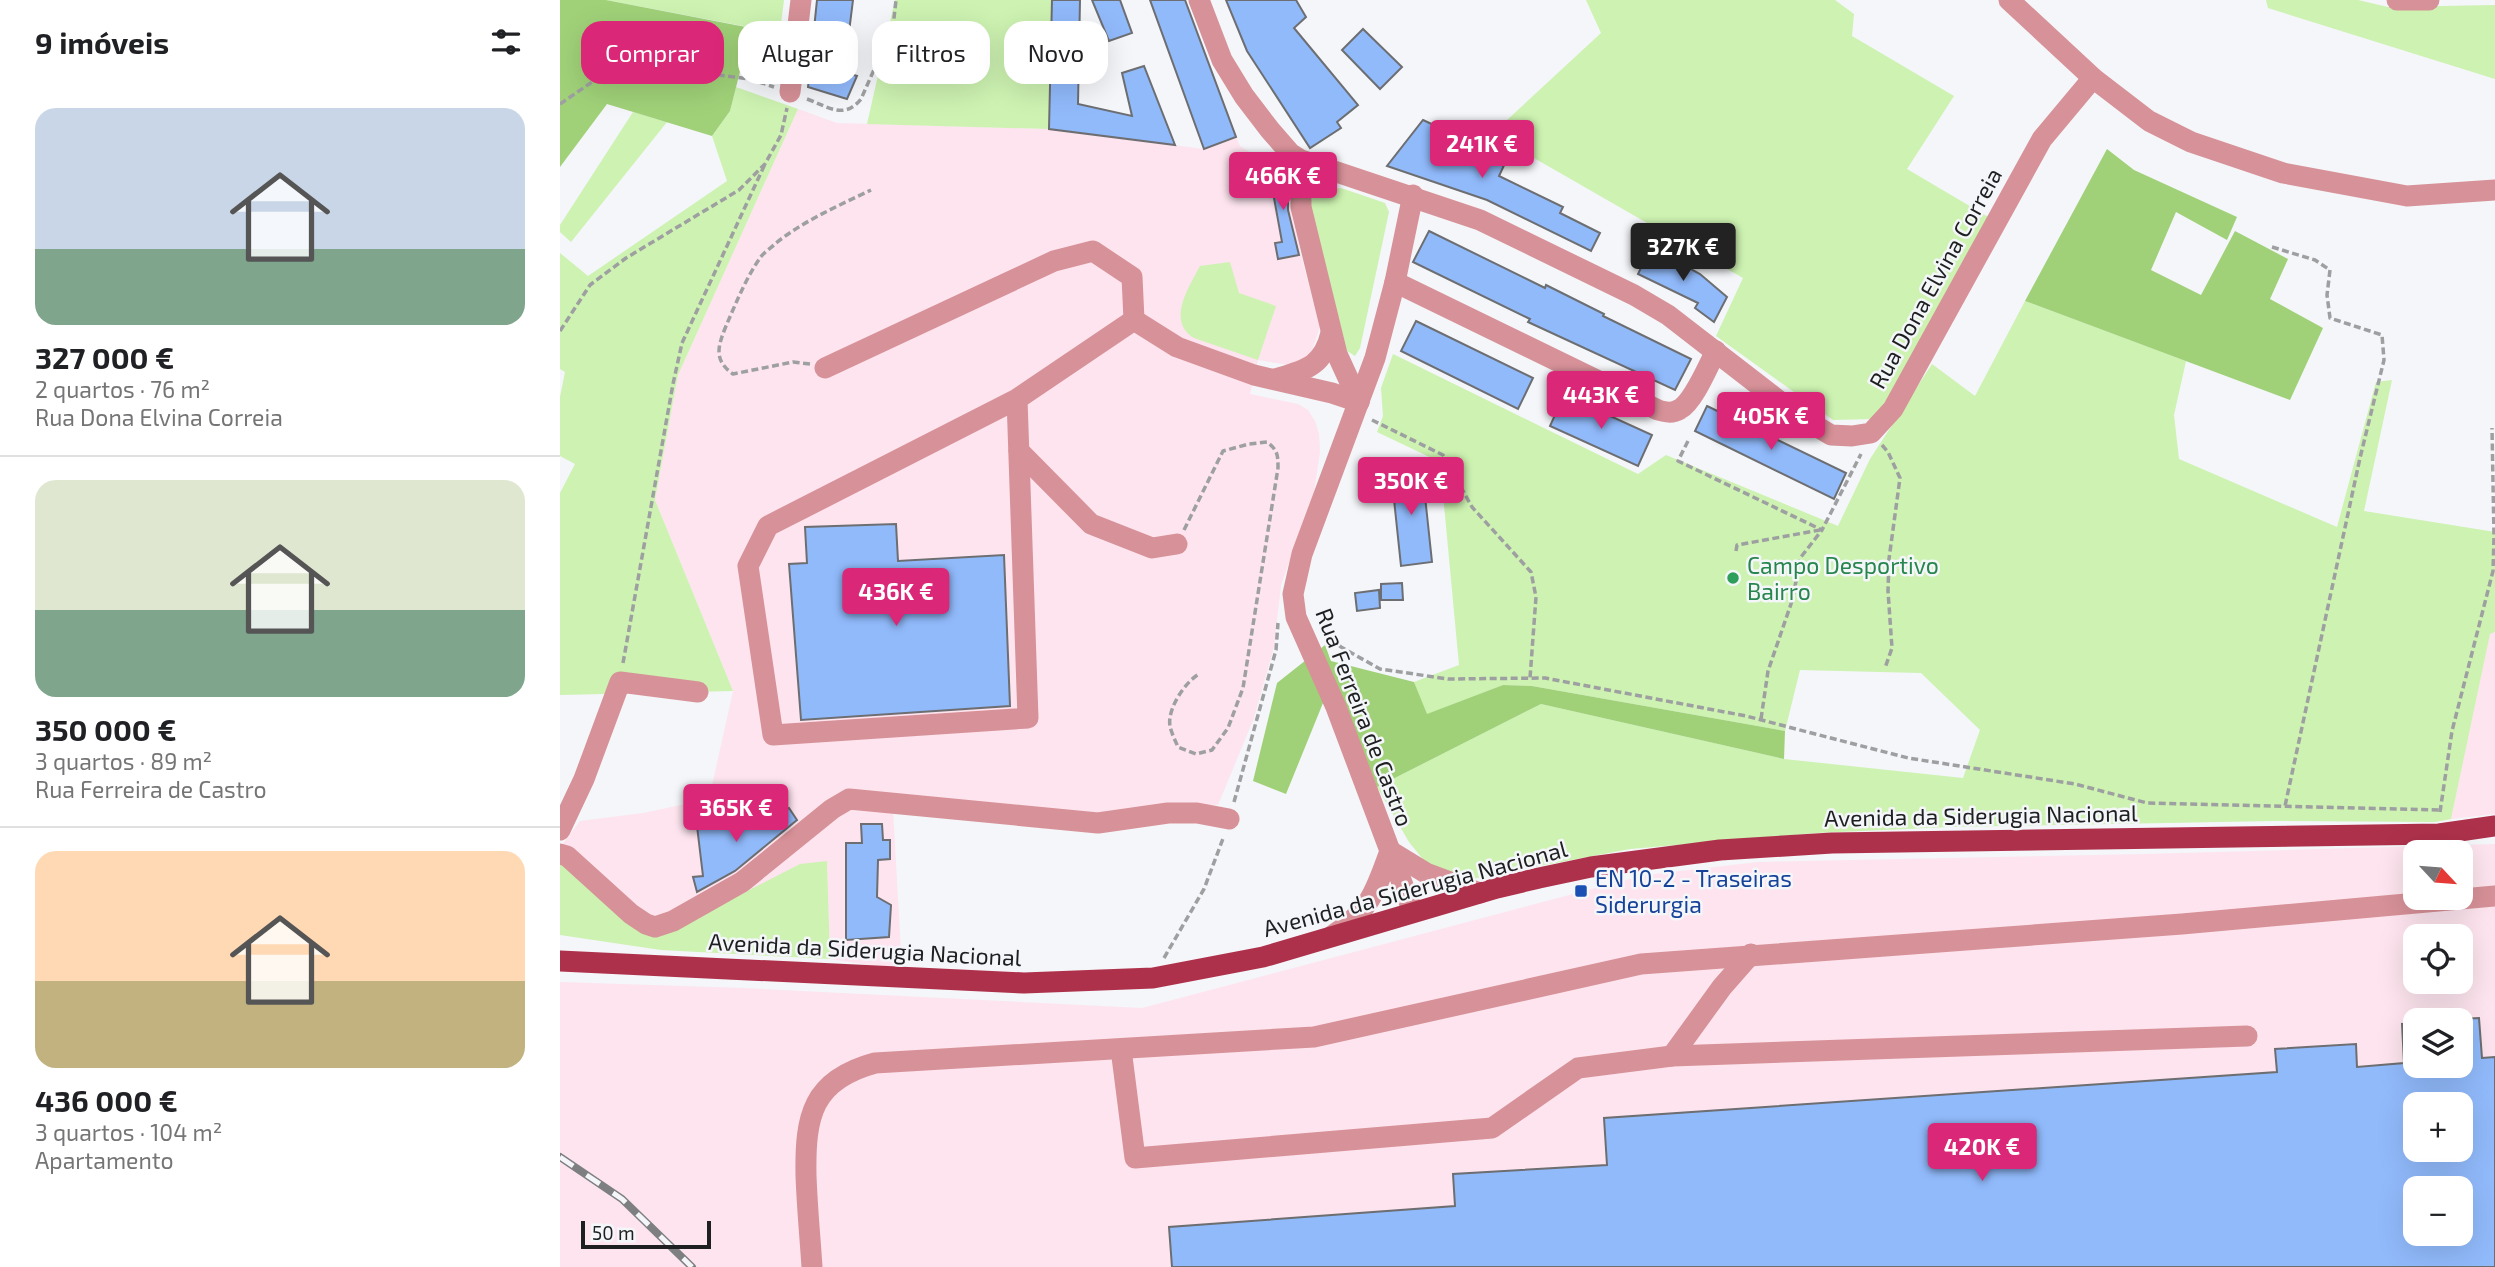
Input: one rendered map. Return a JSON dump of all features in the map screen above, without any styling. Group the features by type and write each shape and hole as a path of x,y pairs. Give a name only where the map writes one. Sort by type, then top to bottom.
{"main road":[{"name":"Avenida da Siderugia Nacional","path":"560,961 1024,983 1153,978 1263,957 1480,893 1591,867 1720,850 1846,843 2439,834 2495,826"}],"street":[{"path":"790,92 801,0"},
{"path":"1199,0 1222,60 1244,96 1290,153 1312,165 1413,195 1480,220 1634,295 1668,315 1812,425 1831,435 1876,438"},
{"path":"2009,0 2093,78 2149,121 2191,142 2283,173 2407,196 2495,190"},
{"path":"2397,0 2429,0"},
{"name":"Rua Dona Elvina Correia","path":"1876,438 2042,139 2093,78"},
{"path":"1312,165 1301,191 1301,207 1340,361 1359,402"},
{"name":"Rua Ferreira de Castro","path":"1413,195 1395,282 1375,358 1302,554 1293,594 1296,617 1336,708 1413,912"},
{"path":"825,368 1054,261 1093,251 1132,277 1134,320"},
{"path":"1395,282 1668,413 1681,409 1688,402 1716,351"},
{"path":"1134,320 1177,347 1264,378 1332,393 1359,402"},
{"path":"1017,399 1028,719 773,735 748,566 768,526 1017,399 1134,320"},
{"path":"1264,378 1309,368 1318,362 1328,347 1332,333"},
{"path":"1340,361 1365,363 1375,358"},
{"path":"1019,451 1091,524 1152,548 1177,544"},
{"path":"560,830 584,779 620,682 698,692"},
{"path":"560,854 567,856 631,914 655,927 673,922 742,881 832,809 849,799 1097,823 1168,813 1197,813 1229,819"},
{"path":"1331,937 1352,922 1375,894 1390,851"},
{"name":"Rua Ferreira de Castro","path":"1390,851 1426,873 1480,893"},
{"path":"812,1267 806,1144 809,1118 834,1081 854,1069 875,1063 1314,1037 1641,964 2182,924 2495,896"},
{"path":"1672,1056 1721,987 1751,954"},
{"path":"1121,1049 1135,1157 1492,1128 1578,1068 1672,1056 2247,1036"}],"path":[{"path":"560,104 608,71 718,75 750,79 835,110 846,111 861,99 893,27 896,0"},
{"path":"620,682 682,343 781,135 790,92"},
{"path":"560,331 590,285 626,258 739,190 765,164"},
{"path":"825,368 793,362 733,374 724,368 718,355 734,307 761,255 794,229 821,213 871,190"},
{"path":"2272,247 2315,260 2330,270 2327,295 2330,318 2382,335 2384,360 2284,807"},
{"path":"1359,402 1372,420 1443,455 1472,507 1531,572 1536,597 1530,678"},
{"path":"1318,625 1342,647 1380,669 1448,679 1545,678 1761,719 1908,758 2075,784 2147,803 2441,810 2452,731 2493,571 2492,428"},
{"path":"1761,719 1768,671 1792,601 1801,557 1822,530 1876,438 1888,452 1899,478 1889,559 1888,592 1892,648 1885,668"},
{"path":"1688,441 1678,461 1822,530"},
{"path":"1177,544 1223,451 1267,442 1275,448 1278,468 1243,688 1228,728 1212,750 1196,754 1178,747 1169,724 1176,699 1192,678 1199,674"},
{"path":"1736,551 1737,545 1822,530"},
{"path":"1153,978 1205,889 1229,819 1276,650 1278,616"}],"shaded area":[{"path":"798,109 837,123 1049,129 1204,149 1236,137 1240,146 1268,164 1283,162 1301,255 1320,327 1310,356 1295,366 1258,360 1250,394 1298,404 1308,410 1319,434 1320,452 1314,492 1281,585 1274,647 1254,718 1218,805 1100,816 893,809 902,970 830,959 827,861 656,937 561,846 580,821 643,813 709,799 733,691 655,500 678,375"},
{"path":"2495,632 2495,814 2451,819 2490,633"},
{"path":"2495,844 2495,1267 560,1267 560,982 744,988 1142,1008 1645,875 1758,862 2403,847 2403,910 2473,910 2473,845"}],"green space":[{"path":"560,0 606,0 715,21 581,21 581,84 724,84 724,23 738,25 738,79 730,111 712,136 607,104 560,167"},
{"path":"606,0 784,0 781,21 738,21 738,25"},
{"path":"895,0 1052,0 1052,21 1004,21 1004,84 1050,84 1049,129 867,124 876,84 990,84 990,21 890,21"},
{"path":"1586,0 1835,0 1854,14 1852,36 1954,96 1907,169 1990,218 1910,367 1873,419 1833,420 1716,336 1743,278 1492,134 1601,33"},
{"path":"2266,0 2358,0 2388,7 2495,5 2495,79 2268,8"},
{"path":"736,87 798,109 678,375 655,500 733,691 560,695 560,493 575,464 560,456 560,397 565,372 560,369 560,253 588,276 727,181 712,136 730,111"},
{"path":"633,112 667,122 571,242 560,232 560,225"},
{"path":"2107,149 2134,170 2237,217 2227,240 2176,212 2151,270 2201,295 2235,231 2288,259 2270,299 2323,328 2290,400 2025,301"},
{"path":"1341,188 1385,203 1389,212 1360,348 1355,356 1344,349 1305,205 1322,190"},
{"path":"1230,262 1239,293 1276,306 1258,360 1194,338 1182,323 1182,304 1200,266"},
{"path":"2025,301 2186,361 2174,415 2179,459 2337,527 2376,382 2392,380 2364,511 2495,532 2495,632 2490,634 2451,819 2435,822 2273,821 1950,827 1817,833 1630,849 1461,881 1430,868 1409,842 1377,787 1541,704 1784,759 1963,778 1980,730 1921,673 1800,670 1785,731 1532,686 1503,685 1426,715 1414,682 1459,665 1440,462 1377,432 1383,416 1381,388 1393,354 1638,474 1666,455 1838,526 1870,459 1932,364 1975,396"},
{"path":"1325,645 1331,661 1414,682 1427,714 1503,685 1532,686 1785,731 1784,759 1541,704 1377,787 1346,706 1323,703 1286,794 1253,781 1277,683"},
{"path":"827,861 830,959 661,950 560,935 560,863 657,937 800,864"}],"building":[{"path":"817,0 853,0 850,21 815,21"},
{"path":"1052,0 1080,0 1080,21 1052,21"},
{"path":"1092,0 1120,0 1132,33 1109,41 1108,21 1101,21"},
{"path":"1150,0 1185,0 1236,137 1204,149"},
{"path":"1226,0 1296,0 1306,17 1294,28 1358,105 1337,122 1341,128 1310,148 1247,51"},
{"path":"1363,29 1402,67 1380,89 1342,50"},
{"path":"1144,66 1175,145 1049,129 1050,84 1078,84 1078,104 1132,116 1122,73"},
{"path":"808,84 854,84 847,99 808,87"},
{"path":"1423,120 1507,159 1499,176 1563,207 1560,213 1600,233 1591,251 1487,200 1387,166"},
{"path":"1281,162 1284,164 1288,210 1299,255 1278,259 1275,243 1282,242 1268,165"},
{"path":"1429,231 1545,288 1546,285 1691,359 1675,390 1528,322 1530,319 1413,262"},
{"path":"1651,247 1700,274 1727,297 1714,322 1695,308 1698,303 1638,274"},
{"path":"1416,321 1533,378 1518,409 1401,351"},
{"path":"1564,395 1652,435 1638,466 1550,426"},
{"path":"1707,406 1846,473 1834,499 1695,431"},
{"path":"1422,468 1432,562 1401,566 1391,471"},
{"path":"896,524 898,561 1004,555 1010,706 801,720 789,564 807,563 805,527"},
{"path":"1402,583 1403,600 1381,600 1381,584"},
{"path":"1379,590 1380,608 1357,611 1355,593"},
{"path":"789,808 797,820 735,871 697,892 693,877 703,876 697,826 747,820 753,823"},
{"path":"861,824 882,824 883,840 890,840 890,859 878,860 877,897 891,905 889,937 846,940 846,843 862,843"},
{"path":"2473,1018 2479,1018 2482,1058 2495,1057 2495,1267 1172,1267 1169,1227 1455,1206 1453,1174 1607,1165 1604,1118 2277,1072 2275,1049 2356,1044 2357,1067 2403,1063 2403,1078 2473,1078"}],"railway":[{"path":"560,1157 622,1199 692,1267"}],"place":[{"name":"Campo Desportivo Bairro","path":"1733,578"},
{"name":"EN 10-2 - Traseiras Siderurgia","path":"1581,891"}]}
